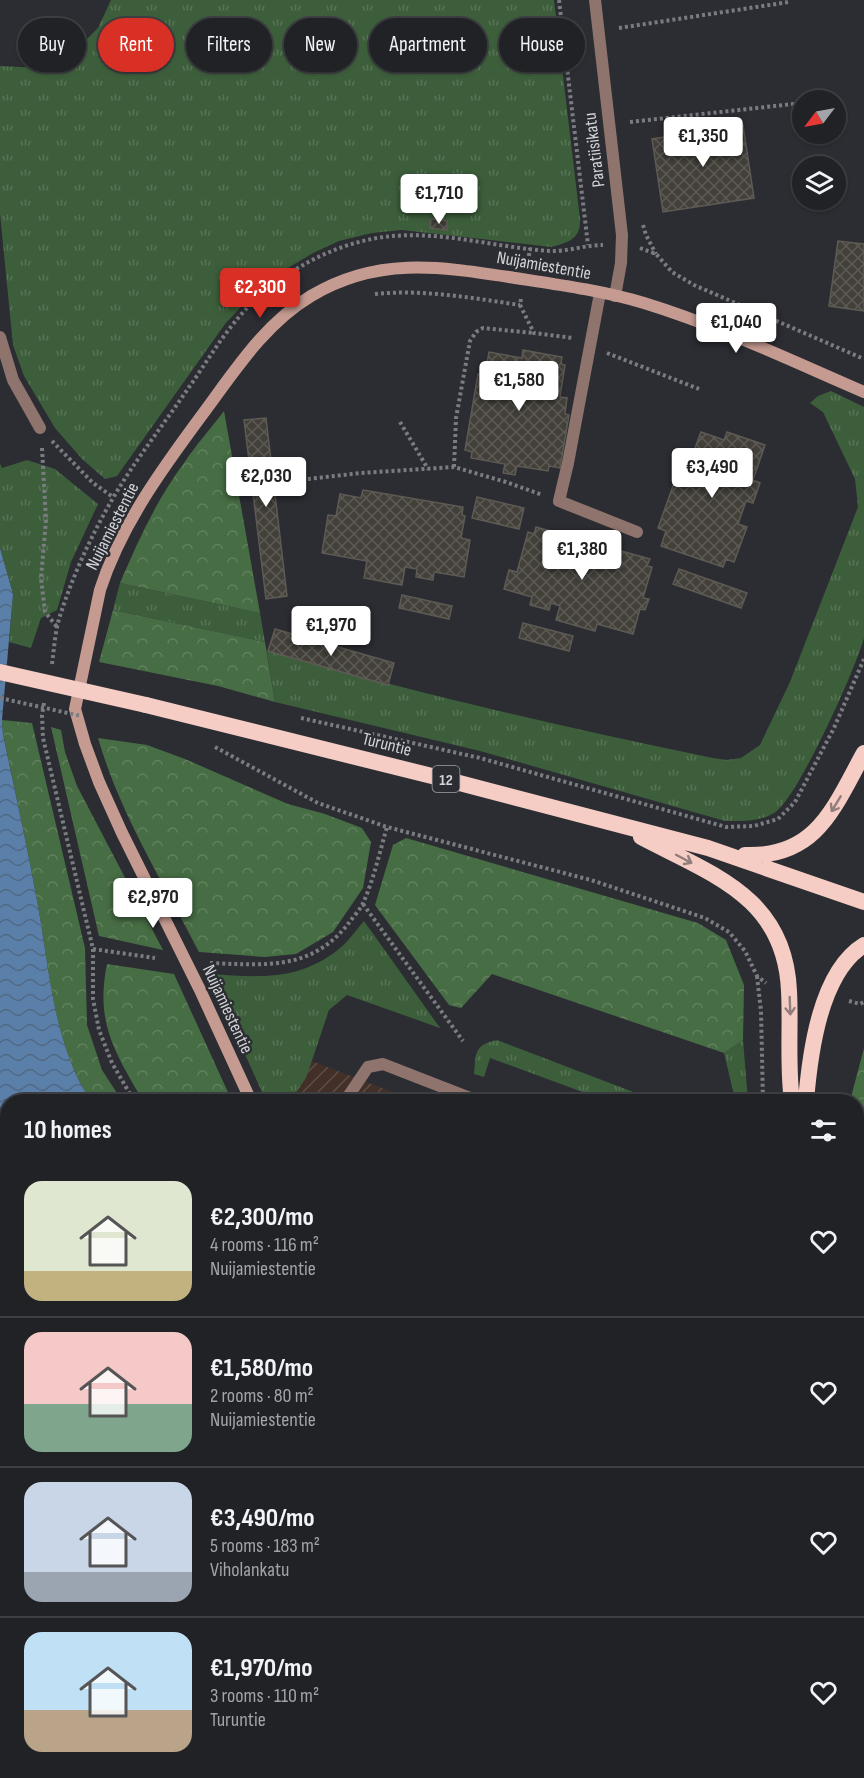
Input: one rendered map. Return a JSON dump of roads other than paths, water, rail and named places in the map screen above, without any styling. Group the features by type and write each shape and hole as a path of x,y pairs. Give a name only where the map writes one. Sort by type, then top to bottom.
{"highway":[{"name":"Turuntie","path":"0,672 146,705 614,822 732,855 864,902"},
{"path":"732,855 760,856 780,853 808,837 834,809 864,753"},
{"path":"614,822 720,879 747,896 767,917 779,940 787,964 791,1094"},
{"path":"807,1094 816,1037 827,995 840,968 854,951 864,945"}],"main road":[{"name":"Nuijamiestentie","path":"248,1094 99,782 75,709 106,573 130,522 166,464 253,346 286,314 310,297 338,282 398,267 419,266 475,271 600,293 645,304 714,328 864,392"}],"street":[{"name":"Paratiisikatu","path":"595,0 622,235 615,296"},
{"path":"600,293 559,501 637,532"},
{"path":"0,337 13,380 40,428"},
{"path":"350,1094 368,1067 383,1064 460,1094"}],"water":[{"path":"0,548 13,594 2,720 3,734 60,1028 68,1054 87,1094 0,1094"}]}
